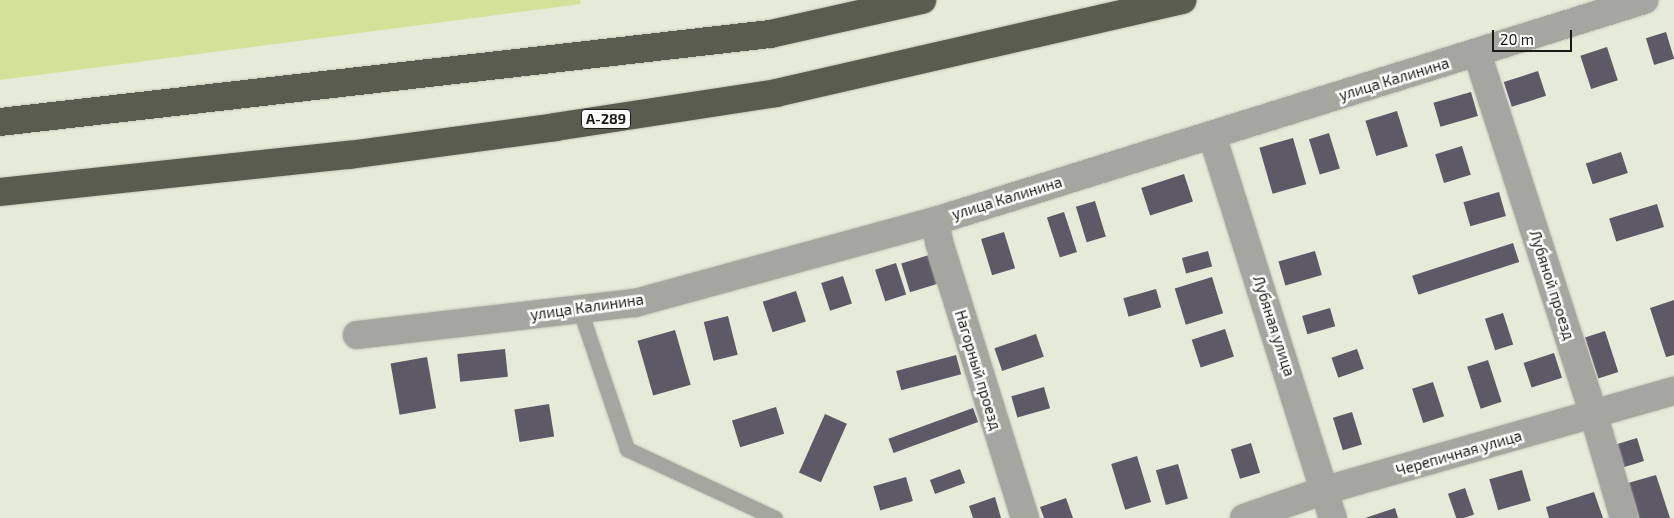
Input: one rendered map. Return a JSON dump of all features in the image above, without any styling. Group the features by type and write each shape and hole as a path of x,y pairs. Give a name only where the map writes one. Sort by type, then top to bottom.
{"highway":[{"path":"0,122 770,34 922,0"},
{"name":"А-289","path":"0,192 358,154 555,127 776,92 1183,0"}],"street":[{"name":"улица Калинина","path":"356,335 635,303 935,220 1644,0"},
{"name":"Лубяной проезд","path":"1477,53 1594,416 1624,518"},
{"name":"Лубяная улица","path":"1212,135 1326,490 1333,518"},
{"name":"Нагорный проезд","path":"935,220 938,242 1025,518"},
{"name":"Черепичная улица","path":"1244,518 1326,490 1594,416 1674,391"}],"lane":[{"path":"580,310 627,449 775,518"}],"green space":[{"path":"0,0 580,0 581,4 0,80"}],"building":[{"path":"1666,32 1674,59 1654,65 1646,38"},
{"path":"1607,47 1618,80 1591,89 1580,56"},
{"path":"1538,71 1546,96 1512,107 1504,82"},
{"path":"1471,92 1478,116 1440,127 1434,103"},
{"path":"1397,111 1408,146 1376,156 1365,121"},
{"path":"1329,133 1340,168 1320,175 1309,139"},
{"path":"1293,138 1306,184 1273,194 1259,148"},
{"path":"1462,146 1471,175 1444,183 1435,154"},
{"path":"1621,152 1628,173 1593,184 1586,163"},
{"path":"1184,174 1193,202 1150,215 1141,188"},
{"path":"1499,192 1506,216 1470,226 1463,202"},
{"path":"1095,201 1106,236 1087,242 1076,207"},
{"path":"1657,204 1664,227 1616,242 1609,219"},
{"path":"1064,212 1077,252 1060,258 1047,218"},
{"path":"1004,232 1015,268 992,275 981,239"},
{"path":"1513,243 1519,262 1418,295 1412,276"},
{"path":"1208,251 1212,266 1186,273 1182,258"},
{"path":"1315,251 1322,275 1285,286 1278,261"},
{"path":"929,255 938,284 910,292 901,263"},
{"path":"896,263 906,294 885,301 875,270"},
{"path":"843,276 852,304 830,311 821,283"},
{"path":"1212,277 1223,313 1186,325 1175,288"},
{"path":"1156,289 1161,307 1129,317 1123,298"},
{"path":"796,291 806,321 773,332 763,302"},
{"path":"1674,300 1674,355 1666,357 1650,308"},
{"path":"1330,308 1335,326 1307,334 1302,316"},
{"path":"1503,313 1513,344 1495,350 1485,319"},
{"path":"728,316 738,355 713,361 704,322"},
{"path":"1225,329 1234,357 1201,367 1192,340"},
{"path":"675,330 691,385 653,396 638,341"},
{"path":"1605,331 1618,372 1598,378 1585,337"},
{"path":"1036,334 1044,357 1002,371 994,348"},
{"path":"505,349 508,377 460,382 457,354"},
{"path":"1357,349 1364,369 1338,378 1331,358"},
{"path":"1554,353 1562,378 1532,388 1524,363"},
{"path":"956,355 961,374 901,390 896,371"},
{"path":"427,357 436,408 400,415 391,363"},
{"path":"1488,360 1502,402 1481,409 1467,367"},
{"path":"1433,382 1444,416 1423,423 1412,389"},
{"path":"1044,387 1050,408 1017,418 1011,396"},
{"path":"549,404 554,437 520,442 514,409"},
{"path":"776,407 784,434 740,447 732,420"},
{"path":"973,408 978,422 894,453 888,439"},
{"path":"1352,412 1362,445 1343,450 1333,418"},
{"path":"825,414 847,424 821,482 799,472"},
{"path":"1637,438 1644,461 1622,468 1615,445"},
{"path":"1251,443 1260,473 1240,479 1231,449"},
{"path":"1137,456 1151,502 1125,510 1111,464"},
{"path":"1178,464 1188,499 1166,505 1156,470"},
{"path":"960,469 965,483 935,494 930,480"},
{"path":"1522,470 1531,501 1498,510 1489,479"},
{"path":"1656,475 1670,518 1639,518 1628,483"},
{"path":"906,477 913,501 880,510 873,486"},
{"path":"1465,488 1474,514 1456,518 1448,494"},
{"path":"1594,492 1603,518 1549,518 1546,507"},
{"path":"995,497 1001,518 973,518 969,506"},
{"path":"1066,498 1073,518 1044,518 1040,507"},
{"path":"1395,508 1398,518 1365,518"}]}
